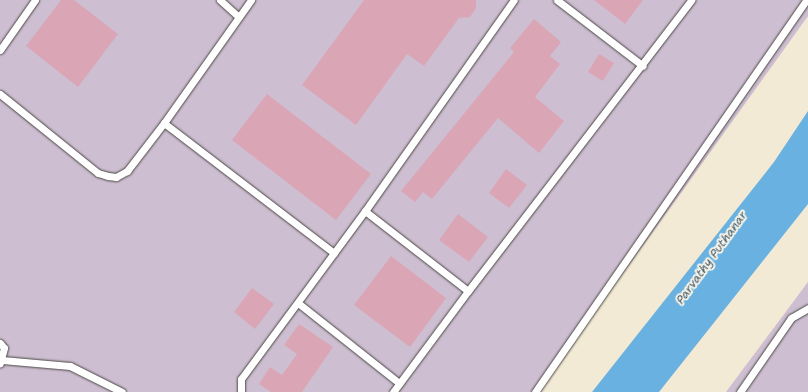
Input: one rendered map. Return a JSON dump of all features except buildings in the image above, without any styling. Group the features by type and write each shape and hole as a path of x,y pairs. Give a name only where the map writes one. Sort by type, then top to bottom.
{"lane":[{"path":"0,50 35,0"},
{"path":"220,0 239,17"},
{"path":"0,94 98,173 116,177 127,171 164,123 251,0"},
{"path":"241,392 242,379 365,211 514,0"},
{"path":"557,0 643,66"},
{"path":"393,392 468,291 643,66 691,0"},
{"path":"536,392 806,0"},
{"path":"164,123 334,253"},
{"path":"365,211 468,291"},
{"path":"298,303 400,383"},
{"path":"740,392 791,318 808,308"},
{"path":"0,343 4,348 1,362 70,366 122,392"}],"shaded area":[{"path":"0,0 808,0 808,16 538,392 0,392"},
{"path":"808,282 808,392 726,392"}],"water":[{"name":"Parvathy Puthanar","path":"808,111 808,204 659,392 592,392 774,162"}]}
